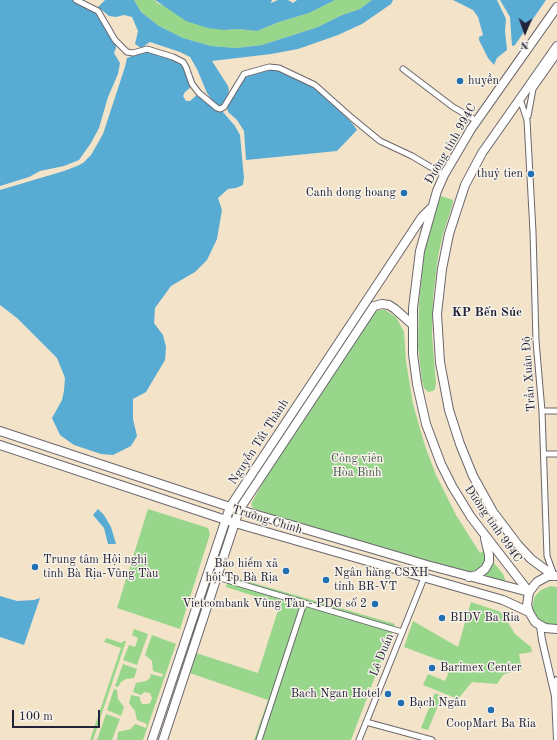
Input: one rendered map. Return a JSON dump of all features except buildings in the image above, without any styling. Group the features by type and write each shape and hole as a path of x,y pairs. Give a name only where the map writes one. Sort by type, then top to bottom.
{"main road":[{"name":"Đường tỉnh 994C","path":"529,592 470,517 441,464 426,424 420,398 415,370 413,308 417,266 424,232 436,191 477,120 557,7"},
{"name":"Đường tỉnh 994C","path":"556,576 531,559 518,545 493,512 481,492 465,457 449,410 443,382 438,347 437,314 442,269 449,234 459,200 473,168 557,46"},
{"name":"Nguyễn Tất Thành","path":"152,740 230,507 422,217 432,207"},
{"path":"366,301 374,306 382,304 388,305 395,309 413,325"},
{"name":"Nguyễn Tất Thành","path":"163,740 239,510 374,306"},
{"name":"Trường Chinh","path":"0,431 239,510 468,577 529,592"},
{"name":"Trường Chinh","path":"0,445 225,520 503,600 529,612"},
{"path":"82,473 86,460"},
{"path":"468,577 481,572 485,569 489,562 485,538"},
{"path":"556,576 542,578 532,587 529,592 527,605 535,622 545,628 557,629"},
{"path":"186,638 196,642"}],"street":[{"path":"76,0 98,11 115,40 127,52 133,53 147,49 173,57 183,62 192,84 199,93 217,108 220,109 224,107 244,74 269,67 279,68 315,85 352,118 380,140 412,156 444,175"},
{"path":"527,120 533,89 557,55"},
{"path":"403,69 453,107 477,120"},
{"name":"Trần Xuân Độ","path":"520,99 527,120 534,262 536,349 544,454 547,556 556,576"},
{"path":"542,412 557,411"},
{"path":"544,454 557,454"},
{"path":"217,577 402,632"},
{"name":"Lê Duẩn","path":"359,740 424,578"},
{"path":"259,740 304,603"},
{"path":"540,626 555,696 557,739"},
{"path":"555,696 557,680"},
{"path":"366,722 432,740"}],"green space":[{"path":"134,0 155,0 157,3 224,30 238,29 257,31 279,22 309,13 335,0 372,0 360,9 342,15 318,27 262,45 236,48 211,46 183,38 159,26 141,12"},
{"path":"441,196 453,200 453,203 438,256 433,298 432,335 436,384 433,391 428,392 424,388 422,381 418,346 419,304 424,249"},
{"name":"Công viên Hòa Bình","path":"379,310 385,310 396,317 404,332 406,361 413,404 425,446 436,475 456,515 480,553 483,551 486,565 474,574 260,512 253,508 251,504 271,468 364,327 374,313"},
{"path":"148,509 208,528 210,534 180,629 117,608"},
{"path":"494,563 503,574 505,582 483,578"},
{"path":"229,576 395,624 351,740 254,740 268,700 190,673 196,653 258,673 280,604 226,587"},
{"path":"551,586 557,587 557,628 539,623 532,611 535,596 541,590"},
{"path":"471,602 501,612 515,634 531,647 532,652 519,654 522,670 503,675 497,684 472,682 458,699 423,685 428,674 445,681 452,665 404,647 413,621 458,647"},
{"path":"134,629 148,634 137,665 123,660 129,645 135,647 138,638 132,635"},
{"path":"152,635 176,644 143,740 117,740 118,732 131,729 135,724 146,728 147,724 137,720 135,711 129,703 131,695 140,697 142,704 150,703 152,698 150,693 144,692 141,695 133,692 136,683 146,681 150,678 151,674 162,677 163,674 153,671 152,661 145,655"},
{"path":"106,638 122,643 123,641 126,641 93,740 90,740 121,648 104,642"},
{"path":"123,664 137,669 134,678 126,679 121,682 118,687 115,686"},
{"path":"114,689 117,690 118,699 124,707 121,716 107,710"},
{"path":"435,693 442,696 428,730 421,728"},
{"path":"106,714 120,719 112,740 97,740"}],"water":[{"path":"0,0 73,0 96,11 115,41 116,48 114,53 120,63 118,74 108,97 99,128 79,160 64,166 40,171 29,177 0,186"},
{"path":"105,0 134,0 141,12 159,26 183,38 211,46 236,48 262,45 318,27 342,15 360,9 372,0 393,0 391,4 362,24 338,35 298,49 271,54 212,61 229,90 223,105 218,105 207,93 197,69 190,57 150,42 141,48 135,44 138,31 132,17 124,15 116,17 109,16 98,7"},
{"path":"155,0 272,0 271,3 278,0 288,0 293,3 297,0 335,0 309,13 279,22 257,31 208,28 186,21"},
{"path":"453,0 497,0 506,19 505,31 507,50 497,58 494,65 488,58 479,40 479,37 483,35 478,17 473,10"},
{"path":"500,0 546,0 515,45 512,46 510,17"},
{"path":"149,51 181,63 186,69 190,88 183,96 186,101 190,101 198,94 215,109 223,112 235,126 240,135 244,178 243,185 228,189 218,198 222,210 217,239 207,260 195,272 171,286 155,308 154,323 163,335 166,347 165,360 146,392 133,399 133,419 137,436 131,446 113,455 101,454 74,445 60,435 52,418 62,400 64,391 65,378 57,358 17,318 0,305 0,190 64,171 83,163 91,155 103,134 127,58"},
{"path":"269,70 277,70 320,91 357,130 337,151 246,160 244,131 237,120 228,112 227,107 245,77"},
{"path":"98,509 104,515 111,527 116,544 108,544 104,528 93,515"},
{"path":"0,596 17,601 34,600 40,598 24,645 0,637"}],"place":[{"name":"huyền","path":"460,81"},
{"name":"thuỷ tien","path":"531,174"},
{"name":"Canh dong hoang","path":"404,193"},
{"name":"Trung tâm Hội nghị tỉnh Bà Rịa-Vũng Tàu","path":"35,567"},
{"name":"Bảo hiểm xã hội Tp Bà Rịa","path":"286,571"},
{"name":"Ngân hàng CSXH tỉnh BR-VT","path":"326,580"},
{"name":"Vietcombank Vũng Tàu - PDG số 2","path":"375,604"},
{"name":"BIDV Ba Ria","path":"442,618"},
{"name":"Barimex Center","path":"432,668"},
{"name":"Bach Ngan Hotel","path":"388,694"},
{"name":"Bạch Ngân","path":"401,703"},
{"name":"CoopMart Ba Ria","path":"491,710"}],"district":[{"name":"KP Bến Súc","path":"487,313"}]}
